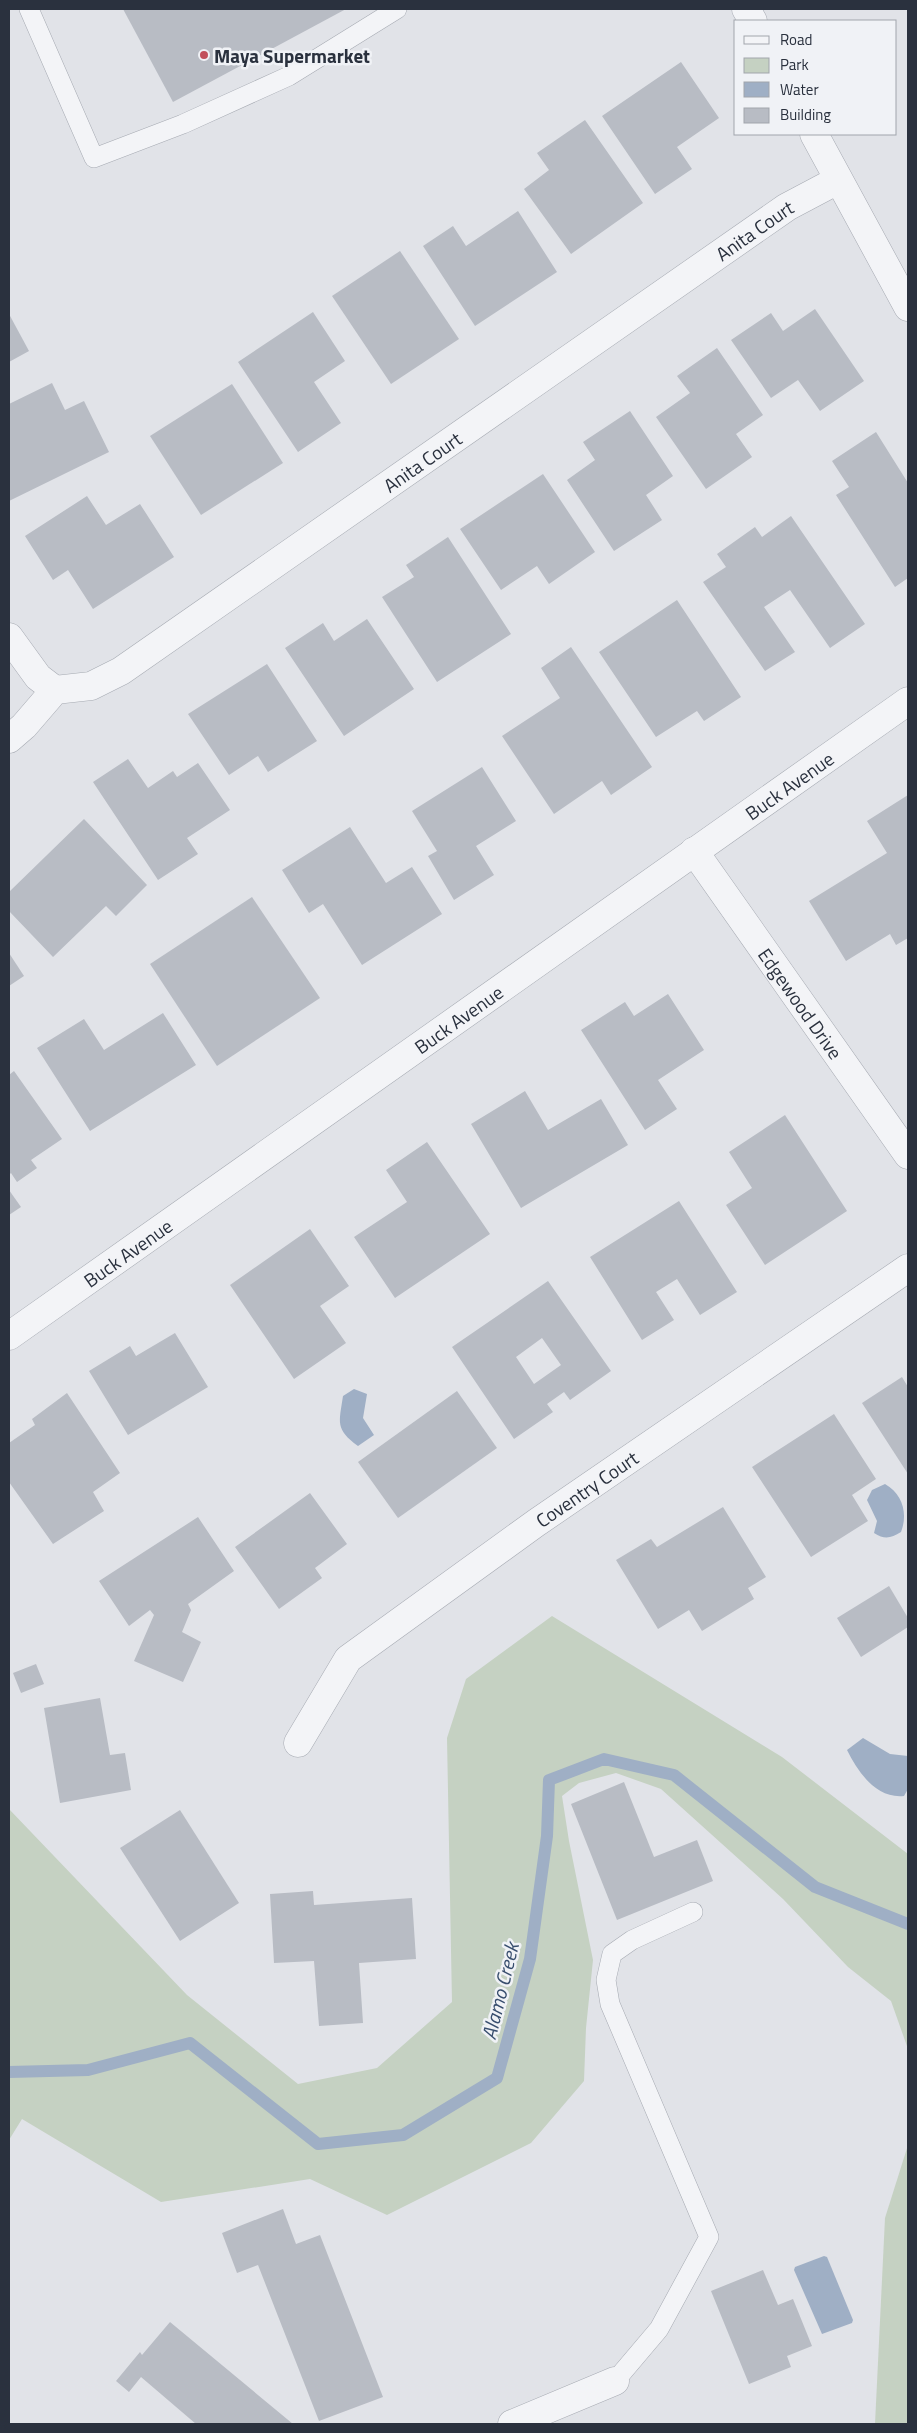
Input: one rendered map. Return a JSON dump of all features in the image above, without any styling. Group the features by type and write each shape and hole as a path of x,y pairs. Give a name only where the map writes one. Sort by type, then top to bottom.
{"street":[{"path":"746,9 752,20"},
{"path":"815,135 908,308"},
{"name":"Anita Court","path":"55,690 91,686 121,672 787,206 838,180"},
{"path":"9,637 38,677 55,690 24,726 9,739"},
{"name":"Buck Avenue","path":"9,1336 908,701"},
{"name":"Edgewood Drive","path":"694,851 908,1155"},
{"name":"Coventry Court","path":"298,1743 348,1659 536,1523 908,1268"},
{"path":"512,2424 615,2381"}],"lane":[{"path":"30,9 94,158 183,124 289,76 396,9"},
{"path":"615,2381 660,2329 709,2237 610,2004 606,1980 612,1954 632,1940 693,1912"}],"green space":[{"path":"552,1616 782,1757 908,1854 908,2049 891,2001 848,1967 783,1899 661,1789 616,1773 579,1783 562,1796 593,1960 586,2028 584,2081 531,2143 387,2215 310,2179 161,2202 22,2119 9,2140 9,1809 187,1995 298,2084 377,2068 452,2002 447,1738 466,1679"},
{"path":"908,2145 908,2424 875,2424 885,2218"}],"water":[{"path":"354,1389 367,1394 363,1418 374,1435 358,1446 345,1435 340,1425 343,1396"},
{"path":"885,1484 900,1499 904,1518 901,1532 894,1536 881,1537 874,1533 877,1521 867,1500 872,1490"},
{"path":"863,1738 890,1754 908,1756 908,1789 904,1796 894,1796 877,1789 862,1775 847,1750"},
{"path":"824,2256 827,2257 853,2320 852,2323 822,2334 794,2270 795,2267"}],"building":[{"name":"Maya Supermarket","path":"123,9 346,9 173,102"},
{"path":"681,62 719,118 677,147 692,169 655,194 602,116"},
{"path":"585,120 643,203 571,254 524,189 549,170 537,153"},
{"path":"518,211 557,272 475,326 423,246 453,226 466,246"},
{"path":"400,251 459,339 391,384 332,296"},
{"path":"815,309 864,381 820,411 798,380 771,398 731,340 771,313 783,331"},
{"path":"313,312 345,361 314,382 341,423 298,452 238,362"},
{"path":"9,314 29,351 9,362"},
{"path":"717,348 763,415 736,434 752,457 706,489 656,417 690,393 677,376"},
{"path":"52,383 65,410 84,401 109,452 9,501 9,404"},
{"path":"232,384 283,463 201,515 150,436"},
{"path":"630,411 673,476 646,495 662,520 614,551 567,480 595,460 583,442"},
{"path":"876,432 908,483 908,578 895,587 836,495 849,487 832,461"},
{"path":"543,474 595,552 549,584 537,566 501,590 460,529"},
{"path":"87,496 106,525 140,504 174,557 93,609 68,570 53,580 25,536"},
{"path":"791,516 865,624 830,648 790,590 764,607 795,652 765,671 703,582 726,567 717,554 755,527 762,537"},
{"path":"448,537 511,634 437,682 382,597 414,577 406,565"},
{"path":"677,600 741,697 704,721 697,711 656,737 599,652"},
{"path":"367,619 414,689 344,736 285,648 323,623 334,641"},
{"path":"571,647 652,767 611,795 602,781 554,814 502,736 560,698 541,668"},
{"path":"267,664 317,741 268,772 258,756 229,775 188,714"},
{"path":"128,759 148,788 173,771 177,777 198,763 230,810 187,838 198,854 158,880 93,782"},
{"path":"482,767 516,821 476,846 494,875 454,900 428,856 437,851 412,811"},
{"path":"908,795 908,938 896,945 890,934 846,961 809,901 887,853 867,821"},
{"path":"84,819 147,885 116,916 106,906 53,957 9,911 9,892"},
{"path":"350,827 386,883 412,867 442,914 362,965 323,904 309,913 282,870"},
{"path":"252,897 320,998 217,1066 150,964"},
{"path":"9,953 24,976 9,986"},
{"path":"668,994 704,1050 658,1080 677,1109 645,1130 581,1030 625,1002 634,1016"},
{"path":"163,1013 196,1065 90,1131 37,1048 84,1019 104,1050"},
{"path":"14,1071 62,1139 31,1160 37,1168 17,1182 11,1173 9,1175 9,1075"},
{"path":"525,1091 548,1130 601,1099 628,1145 521,1208 471,1124"},
{"path":"785,1115 847,1211 765,1265 726,1205 752,1188 729,1152"},
{"path":"427,1142 490,1234 395,1298 354,1237 407,1202 386,1170"},
{"path":"9,1190 21,1207 9,1215"},
{"path":"679,1201 737,1292 700,1315 677,1279 656,1292 674,1320 642,1340 590,1257"},
{"path":"310,1229 349,1286 320,1306 346,1343 294,1379 230,1285"},
{"path":"548,1281 611,1371 570,1400 564,1392 547,1404 553,1412 514,1439 452,1347","holes":["542,1338 561,1365 534,1384 516,1357"]},
{"path":"175,1333 208,1387 128,1435 89,1371 130,1346 136,1356"},
{"path":"902,1377 908,1387 908,1474 862,1403"},
{"path":"457,1391 497,1448 398,1518 358,1462"},
{"path":"67,1393 120,1473 93,1492 104,1511 53,1544 9,1482 9,1443 35,1425 32,1419"},
{"path":"834,1414 876,1479 852,1495 868,1521 811,1557 752,1467"},
{"path":"310,1493 347,1544 315,1568 322,1578 279,1609 235,1547"},
{"path":"723,1507 766,1577 748,1588 754,1599 702,1631 689,1610 658,1629 616,1560 651,1539 657,1547"},
{"path":"198,1517 234,1571 188,1604 191,1610 182,1632 201,1642 183,1682 134,1661 154,1615 150,1610 129,1626 99,1581"},
{"path":"889,1586 908,1618 908,1627 861,1657 837,1618"},
{"path":"36,1664 44,1684 21,1693 13,1673"},
{"path":"100,1698 110,1755 125,1753 131,1790 60,1803 44,1708"},
{"path":"624,1782 654,1857 697,1840 713,1881 617,1920 571,1804"},
{"path":"180,1810 239,1903 180,1941 120,1848"},
{"path":"313,1891 314,1905 412,1898 416,1959 359,1963 363,2023 319,2026 314,1961 274,1963 270,1894"},
{"path":"283,2209 296,2244 320,2235 383,2397 319,2421 258,2265 237,2273 222,2233"},
{"path":"763,2270 778,2305 793,2299 812,2346 787,2356 791,2367 749,2384 711,2291"},
{"path":"170,2322 293,2424 196,2424 141,2377 129,2392 116,2381 140,2352 142,2355"}],"waterway":[{"name":"Alamo Creek","path":"9,2072 88,2070 190,2043 318,2144 403,2135 497,2078 530,1959 547,1836 549,1780 604,1759 674,1775 815,1887 908,1924"}],"place":[{"name":"Maya Supermarket","path":"204,55"}]}
